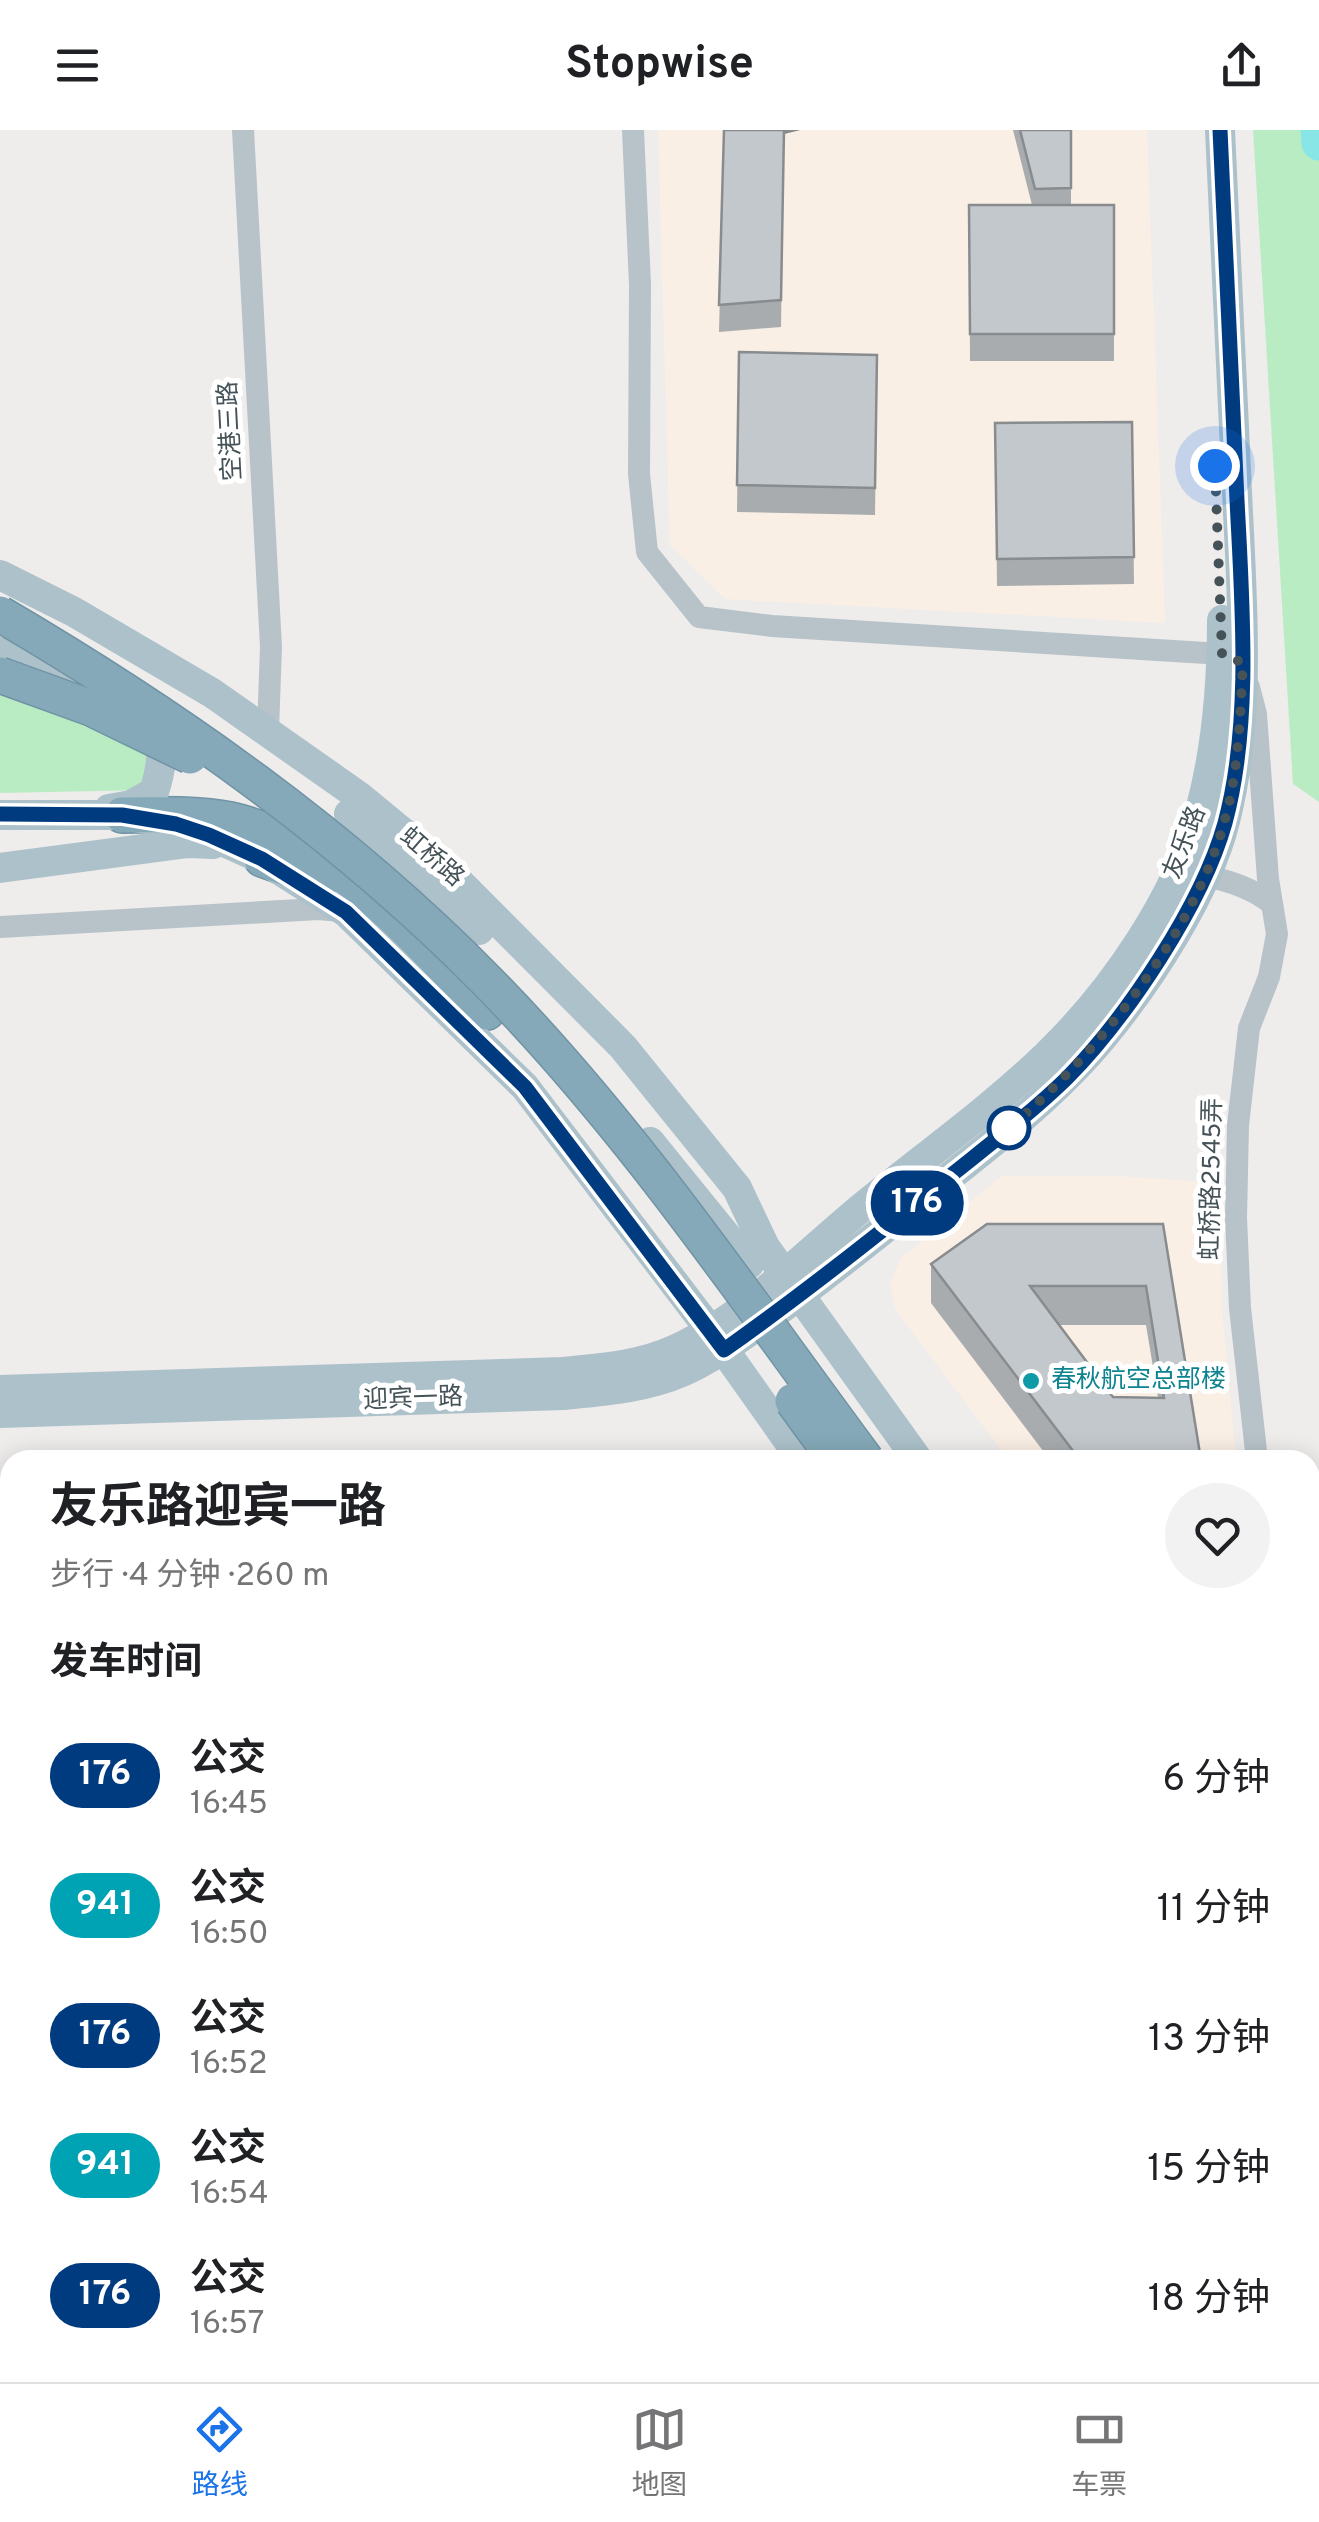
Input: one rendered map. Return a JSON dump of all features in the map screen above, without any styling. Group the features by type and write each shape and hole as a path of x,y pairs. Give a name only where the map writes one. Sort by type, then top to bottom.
{"highway":[{"path":"0,614 178,723 301,813 488,982 646,1164 859,1450"},
{"path":"0,675 146,732 238,784 367,870"},
{"path":"122,833 193,816 257,828 295,844 345,878 413,936 540,1067 612,1155 829,1450"},
{"path":"251,854 312,876 413,936"}],"main road":[{"name":"友乐路","path":"1200,130 1232,658"},
{"name":"友乐路","path":"792,1284 1047,1055 1083,1017 1191,874 1232,658 1220,130"},
{"name":"虹桥路","path":"0,575 74,612 268,730 360,797 440,863 623,1047 737,1188 757,1256"},
{"name":"虹桥路","path":"0,595 177,688 253,737 428,881 567,1016 624,1079 721,1201 757,1256 792,1284 911,1450"},
{"path":"0,630 236,753 368,854 476,949 566,1042 757,1256"},
{"path":"0,652 125,695 157,725 162,747 162,769 154,792 132,806 71,815 0,814"},
{"path":"71,815 122,833"},
{"path":"0,849 176,824 251,854 346,912 525,1087 717,1340 795,1450"},
{"path":"0,832 122,833"},
{"path":"0,868 122,833"},
{"name":"迎宾一路","path":"0,1413 564,1395 626,1388 681,1372 792,1284"},
{"name":"迎宾一路","path":"0,1390 563,1372 622,1366 717,1340"}],"street":[{"name":"空港三路","path":"243,130 272,647 268,730"},
{"path":"633,130 640,285 639,474 647,552 698,617 772,626 1232,658"},
{"name":"虹桥路2545弄","path":"1232,658 1256,714 1271,903 1277,934 1276,952 1250,1028 1244,1060 1238,1162 1240,1308 1256,1450"},
{"path":"0,883 53,874 122,833"},
{"path":"1191,874 1255,891 1271,903"},
{"path":"0,927 318,909 346,912"}],"shaded area":[{"path":"658,130 1147,130 1165,623 725,599 670,545"},
{"path":"1002,1176 1117,1176 1219,1183 1222,1311 1235,1450 1001,1450 895,1309 890,1283 901,1258"}],"green space":[{"path":"1253,130 1319,130 1319,802 1293,784"},
{"path":"0,685 147,741 149,790 0,793"}],"building":[{"path":"724,130 784,130 781,300 719,305"},
{"path":"1020,130 1071,130 1071,188 1035,189"},
{"path":"969,205 1114,205 1114,334 970,334"},
{"path":"739,352 877,355 875,488 737,485"},
{"path":"1132,422 1134,557 997,559 995,423"},
{"path":"987,1224 1163,1224 1199,1450 1072,1450 931,1264","holes":["1030,1286 1146,1286 1164,1398 1113,1397"]}],"waterway":[{"path":"1318,130 1319,143"}],"bus line":[{"name":"176","path":"0,814 122,815 176,824 262,859 346,912 525,1087 724,1350 876,1235 1068,1077 1136,992 1170,940 1204,876 1224,823 1234,771 1243,663 1220,130"}],"place":[{"name":"春秋航空总部楼","path":"1031,1381"}],"route":[{"path":"1009,1128 1004,1132 1068,1077 1105,1035 1170,940 1204,876 1224,823 1234,771 1243,663 1222,654 1215,466"}]}
